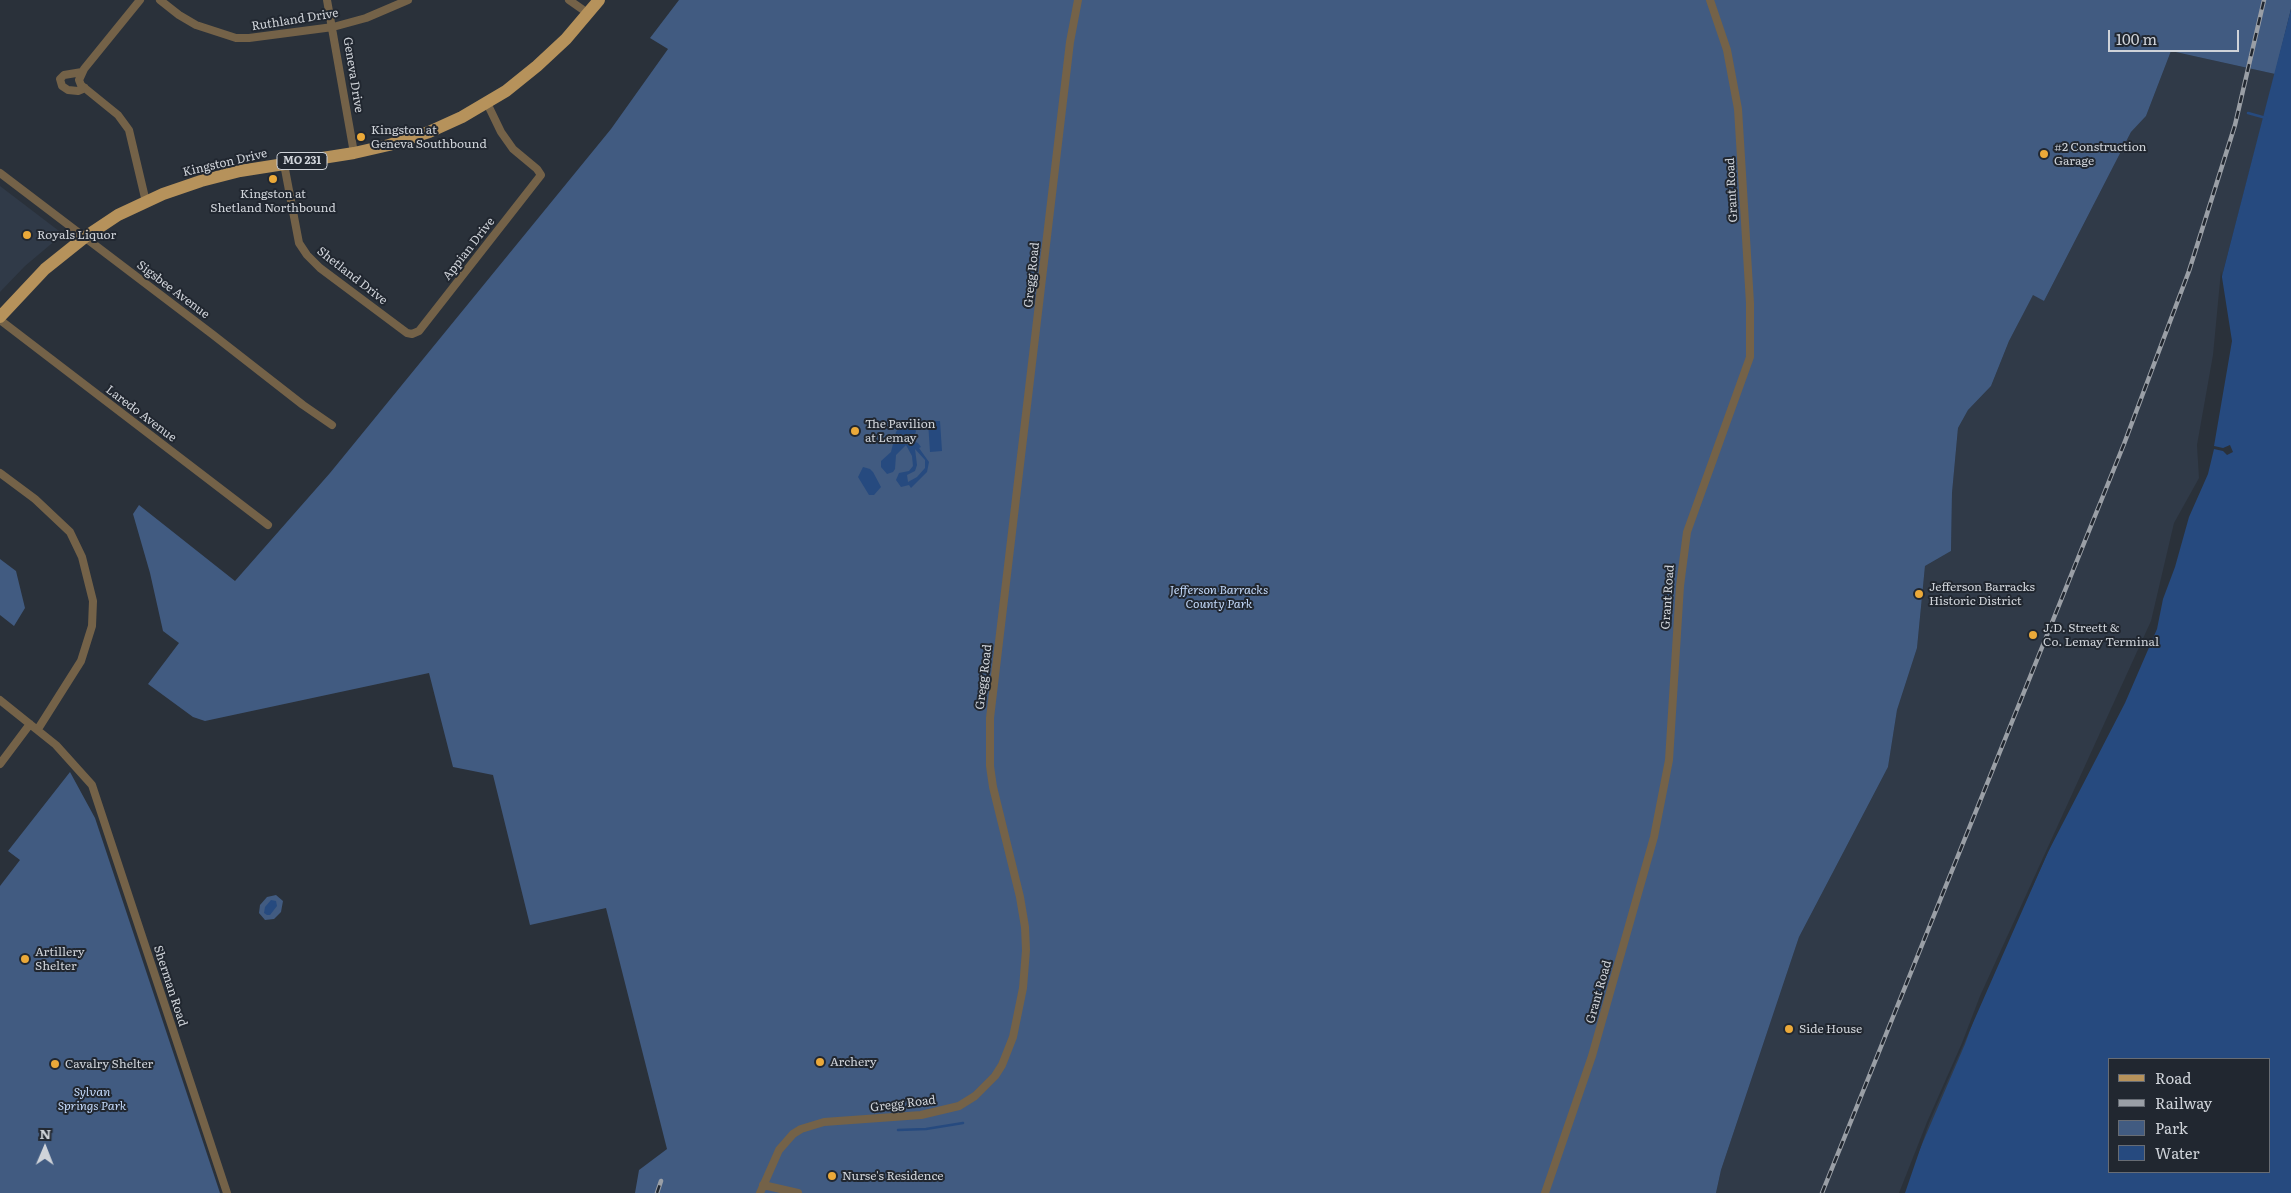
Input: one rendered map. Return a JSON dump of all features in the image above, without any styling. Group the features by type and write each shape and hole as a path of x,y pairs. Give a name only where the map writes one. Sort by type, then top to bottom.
{"main road":[{"name":"Kingston Drive","path":"0,318 45,270 85,237 118,215 146,202 201,181 240,171 354,153 388,145 428,132 487,103 523,79 542,62 600,0"}],"street":[{"path":"80,76 140,0"},
{"name":"Ruthland Drive","path":"160,0 196,25 236,38 262,38 333,27 366,18 408,0"},
{"name":"Geneva Drive","path":"327,0 354,153"},
{"path":"569,0 588,14"},
{"name":"Gregg Road","path":"761,1189 779,1150 793,1134 806,1127 824,1122 928,1114 966,1102 985,1087 995,1076 1002,1065 1013,1037 1023,988 1026,950 1025,927 1020,897 993,787 990,766 990,718 1070,42 1078,0"},
{"name":"Grant Road","path":"1545,1193 1592,1056 1658,820 1669,760 1680,586 1687,532 1750,357 1750,303 1738,108 1727,50 1710,0"},
{"path":"80,76 64,75 60,79 62,86 73,90 85,88"},
{"path":"80,76 85,88 118,115 128,130 146,202"},
{"name":"Appian Drive","path":"412,334 425,323 541,175 537,169 514,149 501,132 487,103"},
{"name":"Shetland Drive","path":"284,164 299,243 307,255 328,274 407,333 412,334"},
{"name":"Sigsbee Avenue","path":"0,173 303,405 332,425"},
{"name":"Laredo Avenue","path":"0,318 268,525"},
{"path":"0,473 35,499 70,532 82,558 93,601 92,626 81,661 38,729 0,700"},
{"path":"0,764 30,724"},
{"name":"Sherman Road","path":"38,729 67,756 92,785 227,1193"},
{"path":"761,1189 798,1193"}],"shaded area":[{"name":"J.D. Streett & Co. Lemay Terminal","path":"2171,51 2275,74 2222,276 2202,479 2153,622 1901,1193 1716,1193 1721,1170 1799,937 1888,767 1897,710 1917,648 1925,566 1951,551 1952,493 1958,428 1968,410 1991,386 2009,341 2033,294 2044,301 2131,132 2146,116"},
{"path":"0,186 63,234 25,266 0,292"}],"green space":[{"name":"Jefferson Barracks County Park","path":"679,0 2291,0 2291,9 2275,74 2171,51 2146,116 2131,132 2044,301 2033,295 2009,341 1991,386 1968,410 1958,428 1952,493 1951,551 1925,566 1917,648 1897,710 1888,767 1799,937 1721,1170 1716,1193 635,1193 639,1170 667,1149 606,908 530,925 493,775 453,767 429,673 205,721 193,717 148,684 179,643 163,631 150,573 133,514 139,505 235,581 330,473 611,129 668,49 650,38"},
{"path":"0,559 16,571 25,608 14,626 0,615"},
{"name":"Sylvan Springs Park","path":"70,772 95,818 220,1193 0,1193 0,886 20,860 8,851"},
{"path":"276,895 283,901 281,912 274,919 265,920 259,913 260,905 267,897"}],"water":[{"path":"2291,9 2291,1193 1901,1193 1965,1044 1982,997 2153,622 2176,524 2202,479 2222,276"},
{"path":"928,421 940,421 942,451 930,452"},
{"path":"909,425 914,428 916,431 913,441 918,443 921,447 919,448 929,462 927,472 911,488 909,485 901,487 896,480 899,473 909,471 913,466 912,456 906,445 896,455 893,472 887,474 881,467 881,461 891,452 896,432 899,428","holes":["915,449 925,460 925,468 917,477 908,482 907,475 915,471 917,465"]},
{"path":"863,467 873,472 881,487 874,495 869,495 858,477"},
{"path":"271,900 276,901 277,906 270,915 267,915 264,913 265,907"}],"pier":[{"path":"2221,271 2232,341 2214,446 2223,448 2230,445 2233,452 2227,455 2223,451 2214,449 2208,474 2189,517 2175,567 2163,599 2157,629 2125,703 2048,852 1929,1123 1905,1193 1899,1193 1980,996 2151,621 2174,523 2199,478 2197,445 2213,355"}],"waterway":[{"path":"2248,113 2266,118"},
{"path":"898,1130 926,1129 963,1123"}],"railway":[{"path":"1822,1193 2124,444 2189,271 2235,125 2264,0"},
{"path":"657,1193 661,1181"}],"place":[{"name":"Kingston at Geneva Southbound","path":"361,137"},
{"name":"#2 Construction Garage","path":"2044,154"},
{"name":"Kingston at Shetland Northbound","path":"273,179"},
{"name":"Royals Liquor","path":"27,235"},
{"name":"The Pavilion at Lemay","path":"855,431"},
{"name":"Jefferson Barracks Historic District","path":"1919,594"},
{"name":"J.D. Streett & Co. Lemay Terminal","path":"2033,635"},
{"name":"Artillery Shelter","path":"25,959"},
{"name":"Side House","path":"1789,1029"},
{"name":"Archery","path":"820,1062"},
{"name":"Cavalry Shelter","path":"55,1064"},
{"name":"Nurse's Residence","path":"832,1176"}]}
